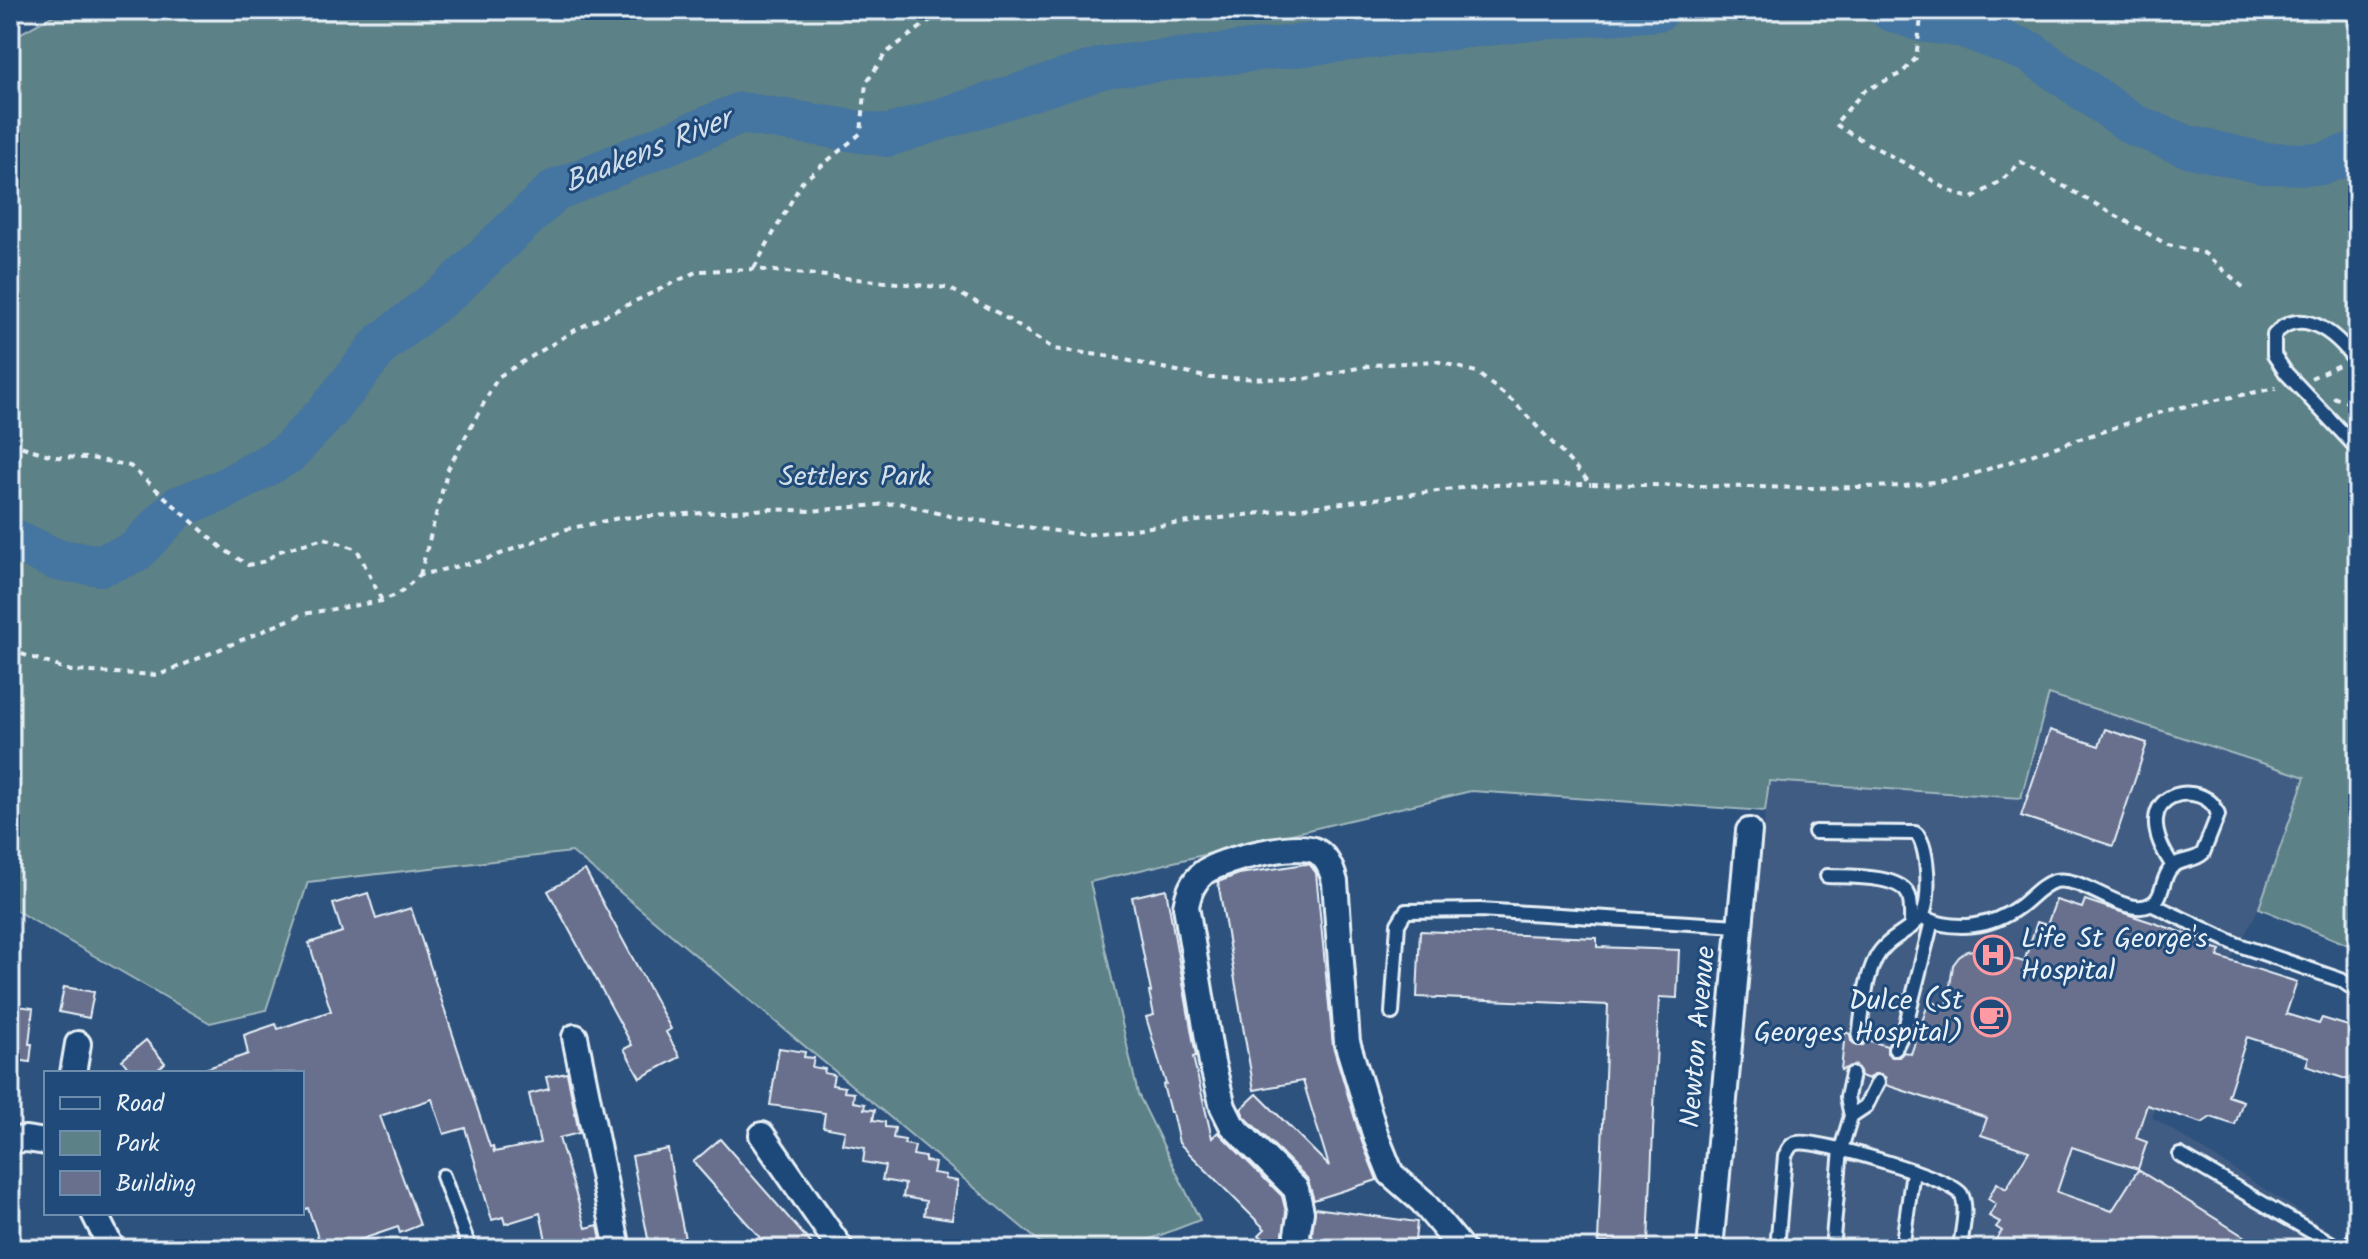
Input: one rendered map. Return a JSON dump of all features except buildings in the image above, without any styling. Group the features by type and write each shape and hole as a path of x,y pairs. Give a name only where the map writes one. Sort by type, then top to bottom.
{"street":[{"name":"Newton Avenue","path":"1710,1249 1749,831"},
{"path":"1299,1249 1297,1234 1301,1212 1296,1189 1232,1125 1223,1107 1212,1063 1186,906 1192,886 1205,872 1251,857 1297,847 1315,850 1322,855 1335,882 1347,1042 1386,1167 1422,1201 1462,1249"},
{"path":"575,1037 618,1249"},
{"path":"73,1071 78,1044"},
{"path":"762,1135 841,1249"},
{"path":"10,1140 44,1142"},
{"path":"95,1215 112,1249"},
{"path":"2354,1249 2358,1243"}],"lane":[{"path":"2356,362 2330,331 2302,322 2289,324 2274,335 2274,355 2297,385 2356,447"},
{"path":"2356,447 2358,428"},
{"path":"1859,1037 1871,968 1878,953 1911,927 1926,919 1963,927 1977,926 2006,916 2055,881 2066,881 2126,904 2139,907 2151,904 2158,898 2166,874 2173,866 2203,853 2217,819 2217,810 2212,803 2200,797 2171,795 2156,812 2156,835 2173,866"},
{"path":"1815,832 1915,833 1921,837 1926,860 1926,919 1905,1028 1895,1049"},
{"path":"1827,876 1898,883 1908,893 1911,927"},
{"path":"2151,904 2236,944 2341,980 2358,992"},
{"path":"1392,1013 1398,924 1406,911 1480,910 1738,926"},
{"path":"1832,1249 1841,1149 1851,1116 1847,1097 1852,1074"},
{"path":"1851,1116 1866,1106 1878,1082"},
{"path":"1777,1249 1785,1156 1789,1148 1802,1142 1841,1149 1945,1181 1958,1189 1964,1203 1960,1249"},
{"path":"2180,1155 2341,1249"},
{"path":"1902,1249 1913,1171"},
{"path":"443,1176 470,1249"}],"path":[{"path":"10,16 22,10"},
{"path":"754,269 802,182 861,133 866,83 886,53 944,10"},
{"path":"1922,10 1916,58 1902,73 1864,91 1835,124 1955,195 1973,198 2002,180 2021,162 2168,245 2204,253 2244,288"},
{"path":"420,575 448,469 498,377 577,329 698,271 754,269 948,288 998,313 1054,349 1107,356 1210,378 1304,379 1373,365 1436,361 1476,372 1515,403 1591,484"},
{"path":"10,650 71,671 159,675 303,614 382,601 401,592 420,575 484,560 567,529 619,518 771,509 810,511 899,503 953,517 1085,535 1486,485 1905,486 1961,478 2168,410 2297,385 2356,362"},
{"path":"10,443 56,457 90,458 130,466 223,549 248,565 266,561 277,552 324,538 357,549 382,601"}],"shaded area":[{"name":"Life St George's Hospital","path":"2048,694 2306,777 2259,908 2165,1077 2152,1117 2330,1231 2319,1249 1725,1249 1768,781 2021,798"}],"green space":[{"name":"Settlers Park","path":"63,10 2358,10 2358,949 2259,908 2305,777 2049,694 2021,798 1769,781 1765,811 1471,791 1090,882 1138,1094 1200,1220 1148,1240 1108,1248 1048,1249 572,852 308,882 266,1010 210,1023 10,907 10,39"}],"waterway":[{"name":"Baakens River","path":"10,538 57,560 101,565 134,553 178,507 223,490 287,454 329,410 381,344 450,290 554,191 741,113 887,136 1105,67 1540,19 1659,10"},
{"name":"Baakens River","path":"1890,10 1921,21 1964,27 2030,52 2134,125 2187,146 2263,163 2322,164 2358,151"}],"place":[{"name":"Life St George's Hospital","path":"1993,955"},
{"name":"Dulce (St Georges Hospital)","path":"1991,1017"}]}
